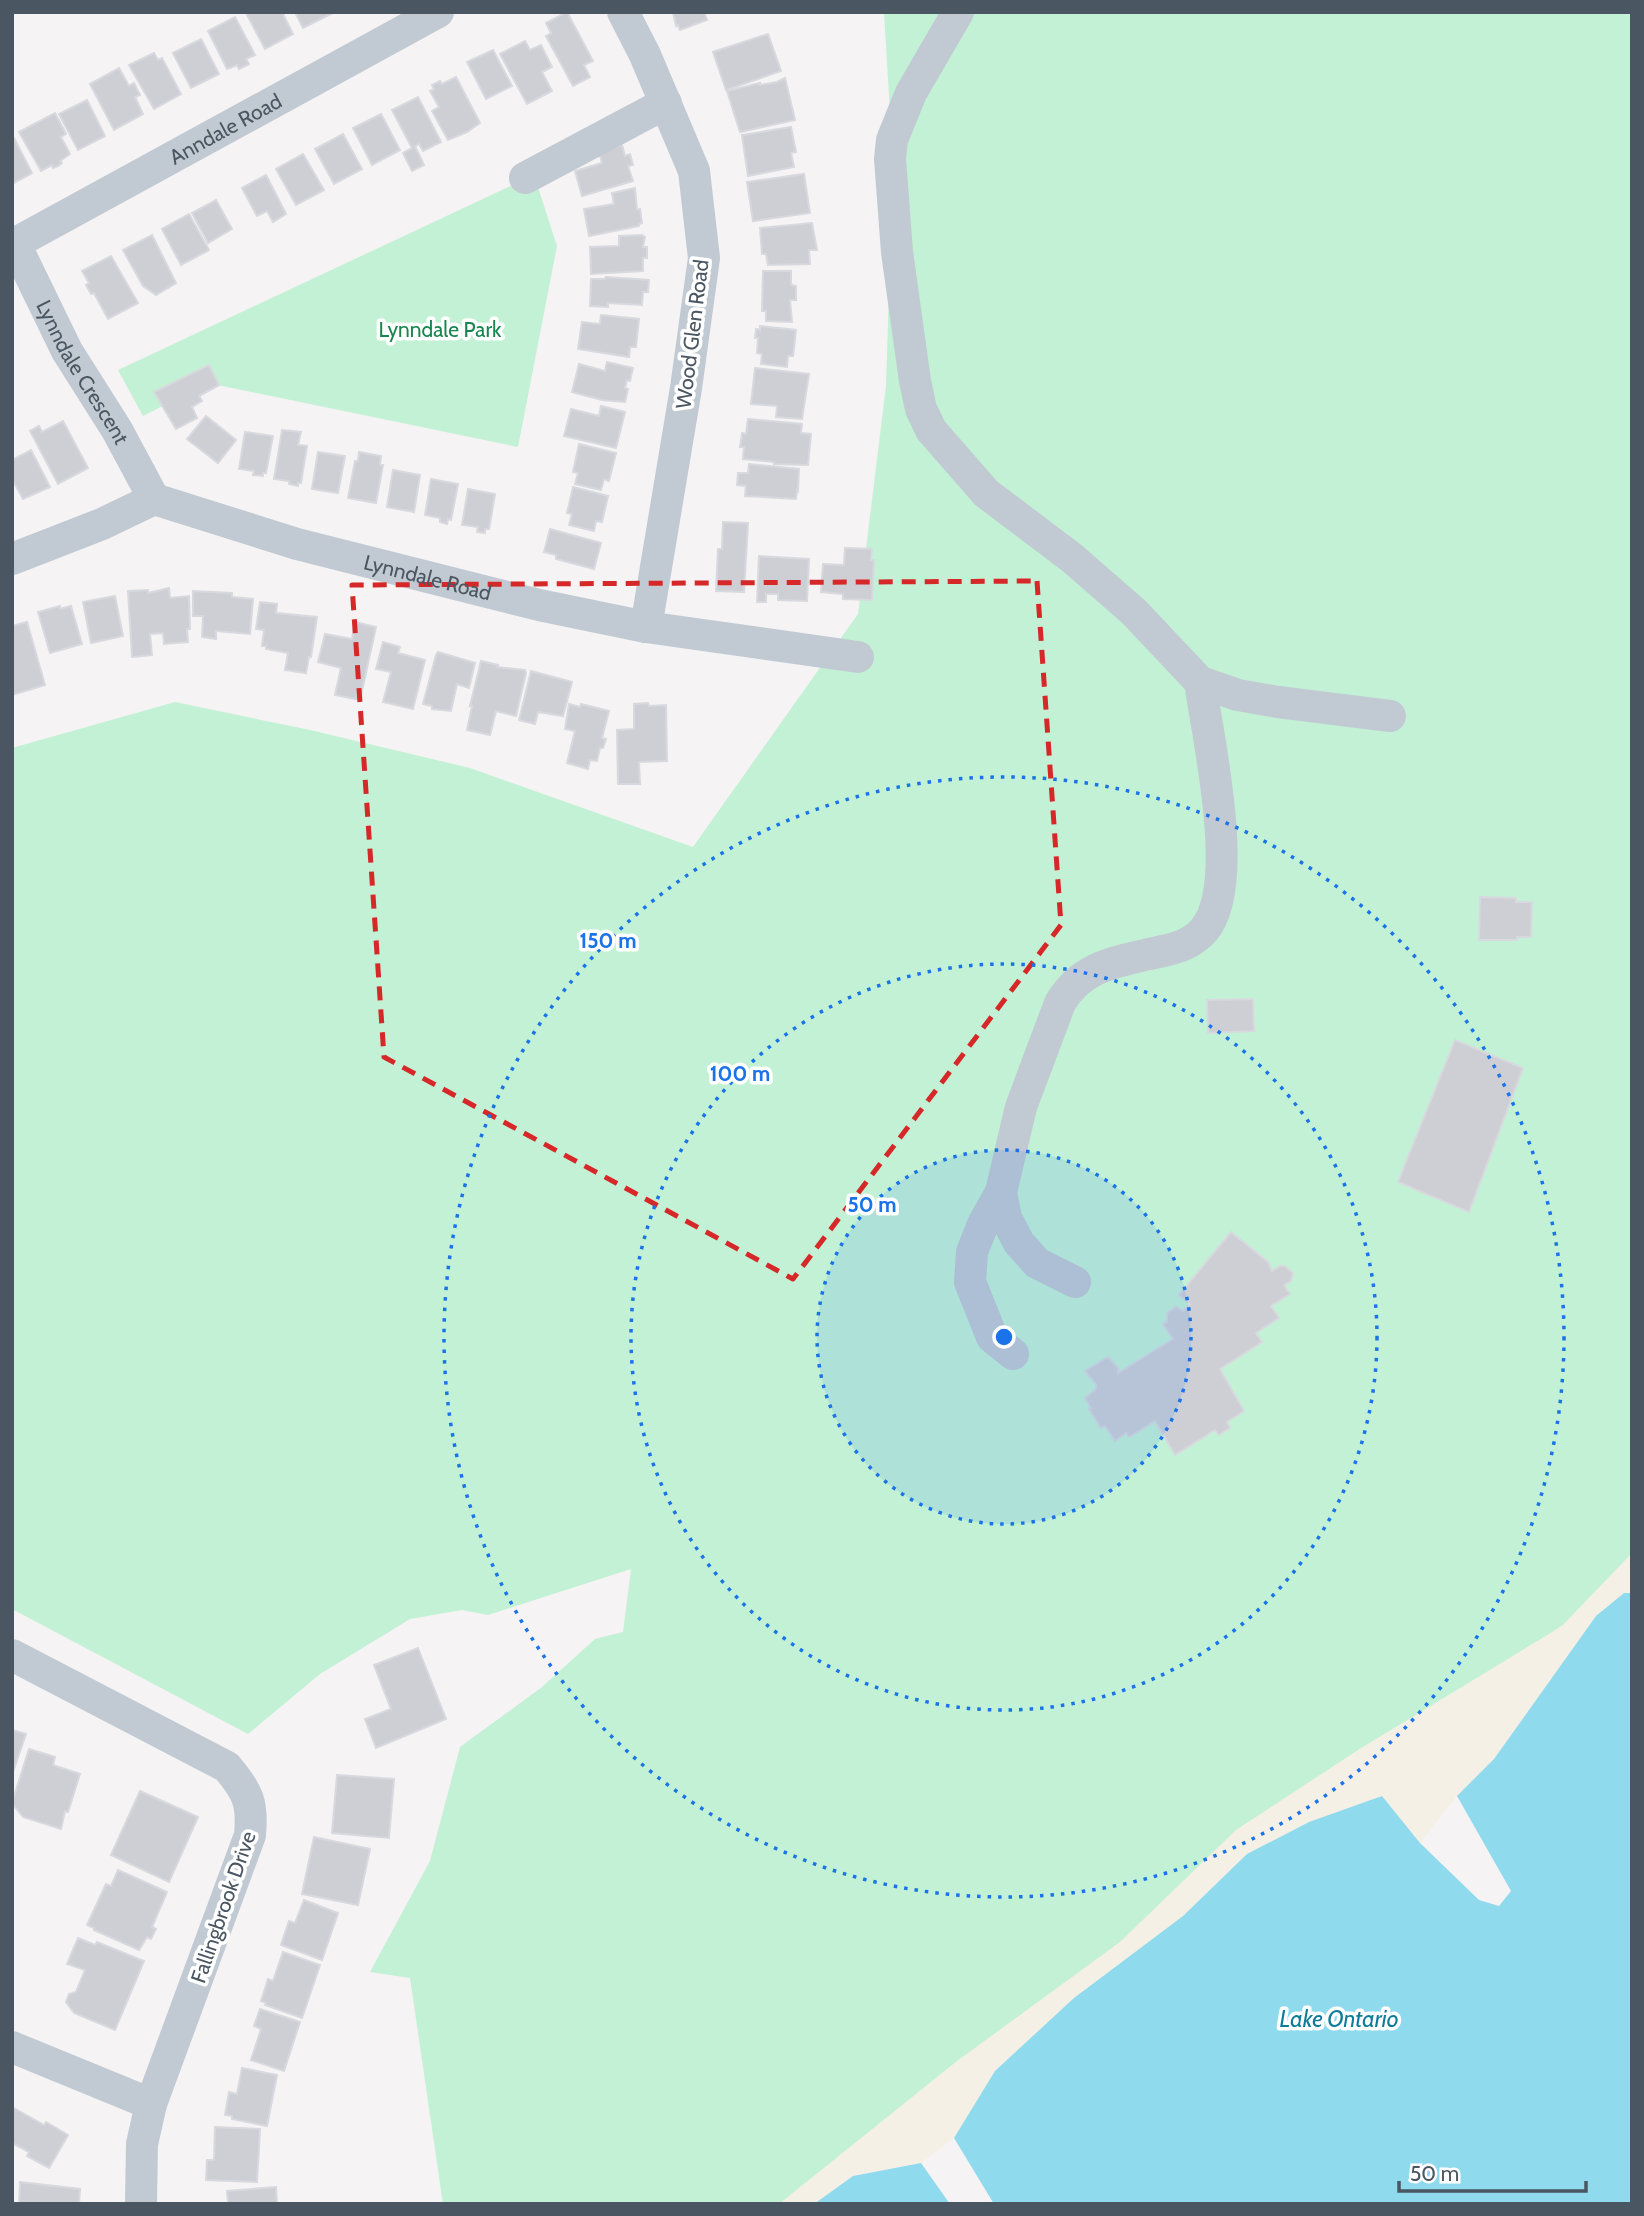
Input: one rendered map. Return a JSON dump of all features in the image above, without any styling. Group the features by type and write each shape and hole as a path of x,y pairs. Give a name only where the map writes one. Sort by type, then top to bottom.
{"street":[{"name":"Anndale Road","path":"14,245 439,12"},
{"name":"Wood Glen Road","path":"623,12 666,103 694,171 704,258 686,388 646,627"},
{"path":"958,12 911,93 892,140 890,159 897,252 915,381 921,409 931,430 986,492 1072,558 1134,612 1200,682 1238,695 1390,716"},
{"path":"525,178 666,103"},
{"name":"Lynndale Crescent","path":"14,245 67,351 117,430 154,499"},
{"path":"12,559 102,524 154,499"},
{"name":"Lynndale Road","path":"154,499 297,544 539,605 646,627 858,657"},
{"path":"1013,1354 992,1337 970,1282 972,1252 983,1224 1001,1192 1021,1107 1060,1003 1069,988 1082,976 1097,968 1191,942 1213,917 1222,847 1200,682"},
{"path":"1001,1192 1006,1218 1019,1243 1037,1263 1075,1282"},
{"name":"Fallingbrook Drive","path":"12,1655 227,1767 242,1785 252,1810 247,1847 151,2104 142,2144 141,2204"},
{"path":"12,2046 151,2104"}],"highlighted area":[{"path":"1037,581 1061,925 793,1279 384,1057 352,585"}],"green space":[{"path":"884,12 1632,12 1632,1579 1559,1628 1247,1854 1074,1998 995,2071 797,2204 443,2204 410,1978 370,1972 430,1861 460,1747 542,1687 595,1639 623,1632 631,1569 488,1615 462,1610 410,1619 320,1674 248,1734 12,1609 12,748 175,702 310,730 470,768 693,847 858,614 886,386 893,162"},
{"name":"Lynndale Park","path":"534,175 557,246 518,447 208,383 143,416 118,370"}],"sand":[{"path":"1632,1553 1632,1593 1624,1593 1494,1759 1457,1796 1420,1843 1381,1796 1183,1916 1074,1998 995,2071 954,2138 921,2163 853,2176 814,2204 779,2204 957,2061 1120,1942 1236,1830 1358,1750 1562,1626"}],"water":[{"name":"Lake Ontario","path":"1624,1593 1632,1593 1632,2204 994,2204 954,2138 995,2071 1074,1998 1183,1916 1247,1854 1309,1822 1382,1796 1420,1843 1479,1900 1499,1906 1511,1891 1457,1796 1494,1759 1596,1616"},
{"path":"921,2163 950,2204 814,2204 853,2176"}],"building":[{"path":"282,12 293,34 265,49 246,13"},
{"path":"295,12 330,12 331,14 303,28"},
{"path":"567,12 593,61 584,65 590,77 573,86 546,36 551,33 546,23"},
{"path":"673,12 704,12 707,20 680,30 678,25 676,26"},
{"path":"235,17 255,55 246,59 249,64 239,69 237,65 227,69 208,31"},
{"path":"768,34 781,71 726,90 713,52"},
{"path":"201,39 219,74 191,88 173,53"},
{"path":"525,41 530,50 541,45 552,67 542,72 552,91 527,104 500,54"},
{"path":"493,50 512,86 486,99 467,62"},
{"path":"154,53 158,60 162,58 181,94 154,109 129,65"},
{"path":"119,68 129,86 134,83 140,95 135,97 143,114 114,130 90,84"},
{"path":"456,77 480,123 448,140 432,111 439,107 430,91 434,89 432,85 440,81 442,84"},
{"path":"785,78 795,120 740,132 727,91 777,82"},
{"path":"418,97 441,142 423,151 419,144 415,146 424,165 412,171 403,153 412,148 392,110"},
{"path":"87,100 105,136 78,150 59,114"},
{"path":"55,113 66,134 61,137 70,154 60,161 62,163 58,166 53,168 52,165 41,171 19,132"},
{"path":"381,114 400,150 372,165 353,128"},
{"path":"791,127 796,152 791,153 794,167 748,176 742,135"},
{"path":"343,134 362,169 334,184 315,149"},
{"path":"14,138 32,173 12,184 12,139"},
{"path":"622,145 625,156 630,154 633,165 628,166 633,181 582,196 575,171 602,163 599,152"},
{"path":"303,154 324,190 296,205 276,169"},
{"path":"804,174 810,213 753,221 747,182"},
{"path":"266,175 286,214 273,222 267,211 257,216 242,188"},
{"path":"635,188 637,210 640,209 642,223 639,226 589,236 584,209 614,204 612,193"},
{"path":"216,200 232,229 208,243 192,213"},
{"path":"189,214 209,250 181,265 162,229"},
{"path":"812,223 817,250 809,250 810,264 768,265 766,254 762,254 760,228"},
{"path":"152,235 176,283 156,295 143,286 123,250"},
{"path":"619,236 645,237 643,247 647,247 647,258 643,258 643,271 591,274 590,247 619,246"},
{"path":"111,256 138,303 108,319 94,293 91,294 86,285 89,283 82,271"},
{"path":"763,271 791,271 791,285 796,286 796,300 790,300 792,322 766,321 766,311 762,311"},
{"path":"606,277 649,280 648,292 643,292 642,305 608,303 608,307 590,306 591,279"},
{"path":"601,315 639,319 636,347 630,347 629,357 578,349 582,322 600,324"},
{"path":"760,326 796,330 793,356 788,356 787,367 761,364 762,354 757,353 758,338 755,338 756,329 760,330"},
{"path":"607,362 633,368 625,388 628,389 625,402 602,400 572,392 579,364 605,371"},
{"path":"209,365 219,385 199,396 202,401 192,407 197,418 176,429 154,392"},
{"path":"755,368 809,374 802,419 776,417 777,406 751,404"},
{"path":"601,406 625,412 616,448 564,436 571,409 599,416"},
{"path":"206,416 236,440 218,463 187,439"},
{"path":"748,419 802,424 801,433 811,434 808,465 774,464 743,459 744,447 740,447 742,433 746,434"},
{"path":"63,421 88,468 58,484 30,431 39,426 42,432"},
{"path":"282,430 301,432 298,445 307,446 301,483 298,483 298,486 289,484 289,481 274,479"},
{"path":"245,432 273,436 266,473 263,473 263,476 253,475 254,471 239,469"},
{"path":"579,444 616,453 609,481 604,479 601,490 575,484 578,473 573,472"},
{"path":"31,450 50,487 23,499 12,479 12,460"},
{"path":"318,452 345,456 338,493 312,489"},
{"path":"359,452 381,456 380,465 383,465 376,503 348,498"},
{"path":"749,464 799,469 796,499 745,496 746,486 737,485 738,473 748,473"},
{"path":"393,470 420,475 414,512 387,507"},
{"path":"431,479 458,484 451,520 448,519 447,524 440,522 440,518 425,515"},
{"path":"573,487 608,496 602,522 596,521 594,531 569,525 572,514 567,513"},
{"path":"468,489 495,494 489,529 485,529 485,533 477,532 478,527 462,525"},
{"path":"723,522 748,523 744,592 716,591 718,549 722,549"},
{"path":"550,529 601,543 594,569 556,559 556,555 544,552"},
{"path":"845,548 872,549 872,600 843,599 843,594 821,592 823,564 844,565"},
{"path":"759,556 809,559 807,601 778,600 778,594 766,594 766,602 757,602"},
{"path":"169,588 170,598 189,596 188,642 164,644 163,633 150,634 152,655 132,657 128,591 148,590 148,593"},
{"path":"193,591 232,593 232,597 253,599 250,634 216,631 216,639 202,637 203,616 193,616"},
{"path":"115,596 123,636 91,643 83,602"},
{"path":"260,602 277,604 276,613 317,617 306,673 285,670 288,653 262,646 264,630 256,629"},
{"path":"60,606 60,609 71,606 82,644 50,653 38,612"},
{"path":"27,622 45,685 12,695 12,626"},
{"path":"355,622 376,627 360,700 335,695 341,668 318,662 325,634 352,639"},
{"path":"383,642 400,647 398,653 425,660 413,709 383,702 391,672 376,669"},
{"path":"438,652 475,663 469,688 457,684 451,711 432,709 432,706 423,704"},
{"path":"481,661 498,665 497,667 525,670 526,673 516,716 496,711 490,735 467,730"},
{"path":"531,671 572,682 563,716 538,712 535,724 519,720"},
{"path":"648,703 649,706 666,705 667,761 639,762 640,784 618,784 617,730 634,729 634,704"},
{"path":"569,704 609,711 602,738 606,739 603,748 600,748 597,761 590,760 588,769 567,763 575,731 565,729"},
{"path":"1480,897 1516,898 1516,902 1532,902 1531,937 1517,937 1517,940 1479,940"},
{"path":"1253,999 1254,1031 1208,1033 1207,1000"},
{"path":"1455,1040 1523,1068 1469,1212 1398,1182"},
{"path":"1231,1232 1268,1262 1272,1271 1285,1266 1293,1273 1291,1281 1284,1285 1290,1294 1271,1306 1279,1318 1256,1333 1262,1342 1220,1369 1244,1411 1227,1422 1230,1428 1219,1435 1215,1430 1175,1455 1155,1421 1129,1437 1126,1433 1115,1441 1105,1426 1101,1428 1089,1409 1091,1408 1085,1398 1096,1389 1096,1384 1085,1371 1108,1357 1118,1368 1118,1373 1173,1339 1163,1324 1167,1322 1167,1313 1176,1307 1183,1311 1190,1304 1179,1295"},
{"path":"418,1648 446,1719 376,1748 365,1719 391,1709 374,1665"},
{"path":"12,1730 26,1734 12,1775"},
{"path":"29,1749 55,1757 53,1765 80,1774 61,1829 23,1817 12,1803"},
{"path":"337,1775 394,1779 389,1838 332,1833"},
{"path":"140,1791 198,1817 169,1882 111,1855"},
{"path":"314,1837 370,1849 358,1905 302,1894"},
{"path":"118,1870 167,1892 152,1927 156,1929 151,1939 147,1937 139,1950 87,1925 106,1884 111,1886"},
{"path":"304,1900 338,1913 322,1960 281,1945 289,1921 295,1923"},
{"path":"78,1938 95,1945 97,1942 144,1961 115,2030 74,2013 66,2002 69,1994 76,1992 85,1970 67,1964"},
{"path":"283,1952 320,1965 302,2018 265,2005 266,2003 261,2001 268,1979 273,1981"},
{"path":"260,2009 300,2022 284,2071 251,2060 261,2029 254,2026"},
{"path":"242,2068 277,2075 267,2126 225,2115 229,2092 237,2094"},
{"path":"12,2107 68,2135 49,2168 27,2156 29,2152 12,2143"},
{"path":"215,2127 260,2129 257,2182 206,2180 207,2160 214,2160"},
{"path":"20,2182 80,2189 79,2204 19,2204"},
{"path":"276,2187 277,2204 228,2204 227,2191"}]}
